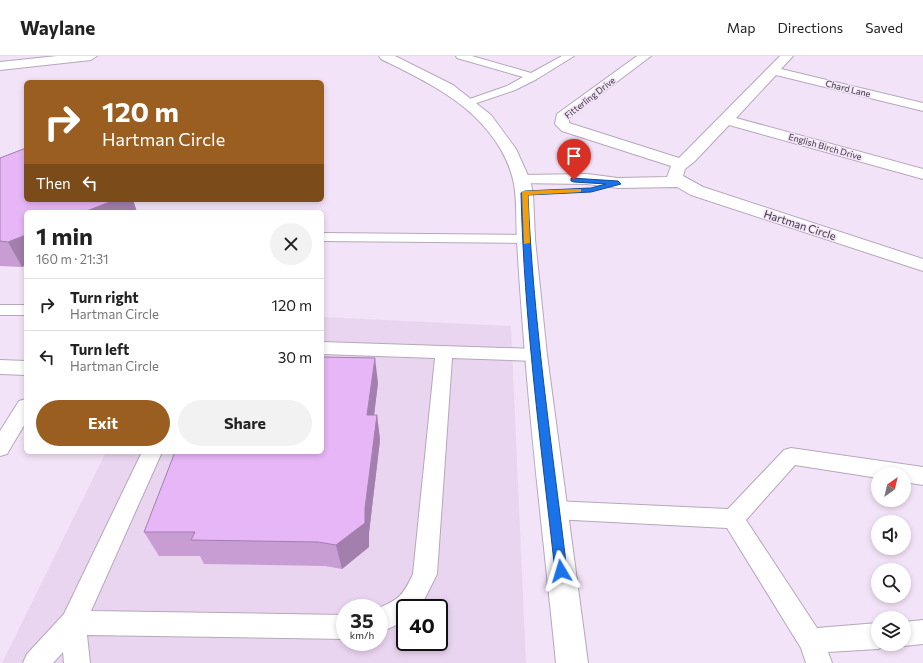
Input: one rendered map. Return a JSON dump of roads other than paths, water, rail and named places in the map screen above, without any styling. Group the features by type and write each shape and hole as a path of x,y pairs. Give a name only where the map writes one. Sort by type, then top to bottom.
{"street":[{"path":"0,66 91,56"},
{"path":"385,56 448,88 486,118 508,149 523,187 536,355 572,663"},
{"name":"Fitterling Drive","path":"645,56 562,117 562,124 567,128 680,173"},
{"path":"680,173 690,158 787,56"},
{"name":"Chard Lane","path":"773,71 923,107"},
{"name":"English Birch Drive","path":"727,120 923,174"},
{"name":"Hartman Circle","path":"523,187 591,190 680,173 697,191 923,265"}],"lane":[{"path":"461,56 533,77"},
{"path":"468,103 511,88 569,56"},
{"path":"324,237 526,239"},
{"path":"0,310 24,310"},
{"path":"324,348 536,355"},
{"path":"413,599 425,574 444,352"},
{"path":"0,367 24,368"},
{"path":"3,438 24,409"},
{"path":"36,663 73,623 151,454"},
{"path":"733,519 791,456 923,476"},
{"path":"554,510 733,519"},
{"path":"733,519 815,652 871,638"},
{"path":"73,623 336,627"},
{"path":"73,623 77,663"},
{"path":"911,633 923,632"}]}
